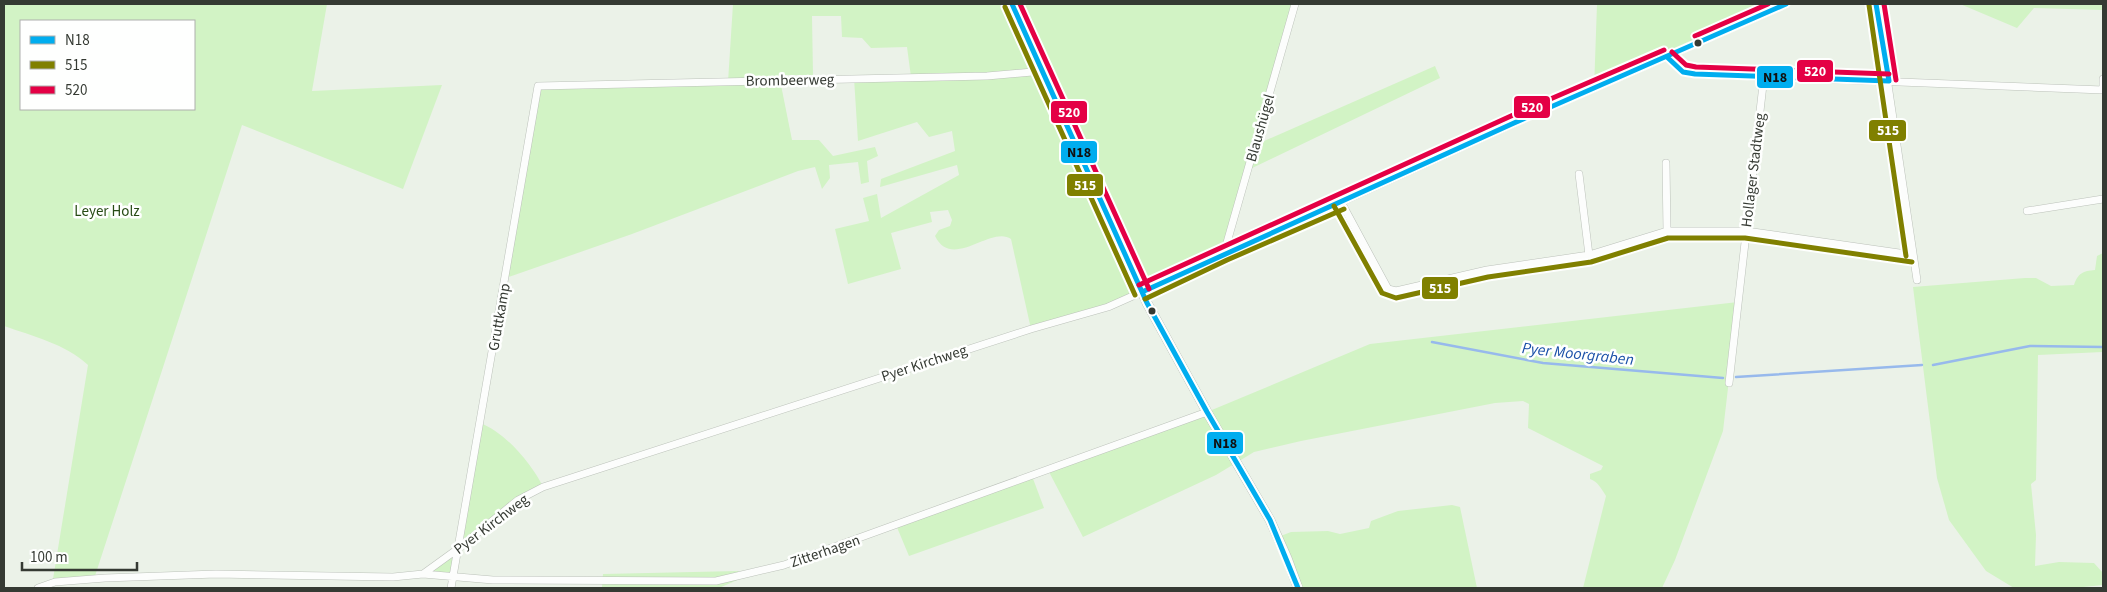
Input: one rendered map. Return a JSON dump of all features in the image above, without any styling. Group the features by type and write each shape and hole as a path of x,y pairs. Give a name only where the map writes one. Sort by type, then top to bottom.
{"street":[{"path":"1012,4 1142,292 1207,412 1270,520 1298,588"},
{"name":"Blaushügel","path":"1224,253 1295,4"},
{"name":"Pyer Kirchweg","path":"423,574 459,548 518,500 544,487 1022,332 1108,307 1514,123 1786,4"},
{"path":"1876,4 1889,81 1917,280"},
{"path":"1667,57 1683,72 2103,90 2103,79"},
{"name":"Brombeerweg","path":"538,86 987,76 1043,71"},
{"name":"Hollager Stadtweg","path":"1729,383 1764,76"},
{"name":"Gruttkamp","path":"451,588 538,86"},
{"path":"1666,163 1667,232"},
{"path":"1579,174 1589,254"},
{"path":"2027,211 2103,199"},
{"path":"1342,202 1388,289 1396,291 1487,270 1589,254 1667,232 1746,231 1913,255"},
{"name":"Zitterhagen","path":"423,574 493,580 716,581 784,565 1207,412"},
{"path":"38,588 55,582 75,580 216,574 393,576 423,574"}],"green space":[{"name":"Leyer Holz","path":"4,4 327,4 312,91 442,85 403,189 242,125 94,579 53,579 88,365 70,351 4,326"},
{"path":"733,4 1295,4 1255,145 1435,66 1440,78 1248,170 1224,253 1135,295 1031,329 1011,239 1003,236 993,238 961,249 951,249 942,246 935,236 939,230 950,226 952,220 948,210 930,212 932,222 891,233 901,269 848,284 835,229 869,221 863,198 877,194 881,218 959,175 957,165 880,187 881,179 955,151 952,131 929,137 917,122 858,141 854,78 911,77 907,47 871,48 862,38 842,37 841,16 812,16 813,75 779,75 792,140 819,140 833,156 875,147 878,156 867,161 869,182 861,184 858,162 829,165 830,178 822,189 815,167 798,171 632,234 506,278 539,88 728,82"},
{"path":"1597,4 1786,4 1594,90"},
{"path":"1960,4 2103,4 2103,10 2034,8 2017,28"},
{"path":"2103,253 2103,352 2038,355 2036,480 2031,484 2036,535 2035,566 2059,562 2094,563 2103,573 2103,585 2073,588 2014,588 1986,571 1949,520 1937,478 1913,287 2025,278 2036,278 2051,286 2074,285 2082,273 2095,270 2097,256"},
{"path":"1738,302 1723,431 1675,560 1662,588 1583,588 1606,496 1601,488 1590,479 1590,474 1601,470 1603,466 1528,428 1529,404 1523,401 1495,403 1254,452 1216,475 1083,537 1048,470 1032,476 1044,508 909,556 896,525 1207,412 1370,344"},
{"path":"480,423 499,434 517,450 543,487 518,500 459,548"},
{"path":"1452,505 1460,507 1477,588 1298,588 1278,537 1291,532 1328,531 1340,534 1369,528 1371,521 1398,511"},
{"path":"459,548 452,577 423,574"},
{"path":"738,571 742,578 719,588 602,587 603,574"}],"waterway":[{"name":"Pyer Moorgraben","path":"1432,342 1543,363 1723,378"},
{"name":"Pyer Moorgraben","path":"1933,365 2030,346 2103,347"},
{"name":"Pyer Moorgraben","path":"1736,377 1922,365"}],"transit line":[{"name":"N18","path":"1012,4 1147,303 1207,412 1270,520 1298,588"},
{"name":"520","path":"1020,4 1149,289"},
{"name":"520","path":"1695,36 1768,4"},
{"name":"N18","path":"1142,292 1514,123 1786,4"},
{"name":"N18","path":"1876,4 1889,81"},
{"name":"520","path":"1884,4 1896,80"},
{"name":"515","path":"1869,5 1906,256"},
{"name":"515","path":"1005,7 1135,295"},
{"name":"520","path":"1139,285 1511,116 1664,50"},
{"name":"520","path":"1672,52 1686,65 1696,67 1889,74"},
{"name":"N18","path":"1667,57 1683,72 1695,74 1889,81"},
{"name":"515","path":"1334,206 1382,293 1396,298 1488,277 1591,262 1668,238 1745,238 1912,262"},
{"name":"515","path":"1145,299 1227,260 1344,209"}]}
